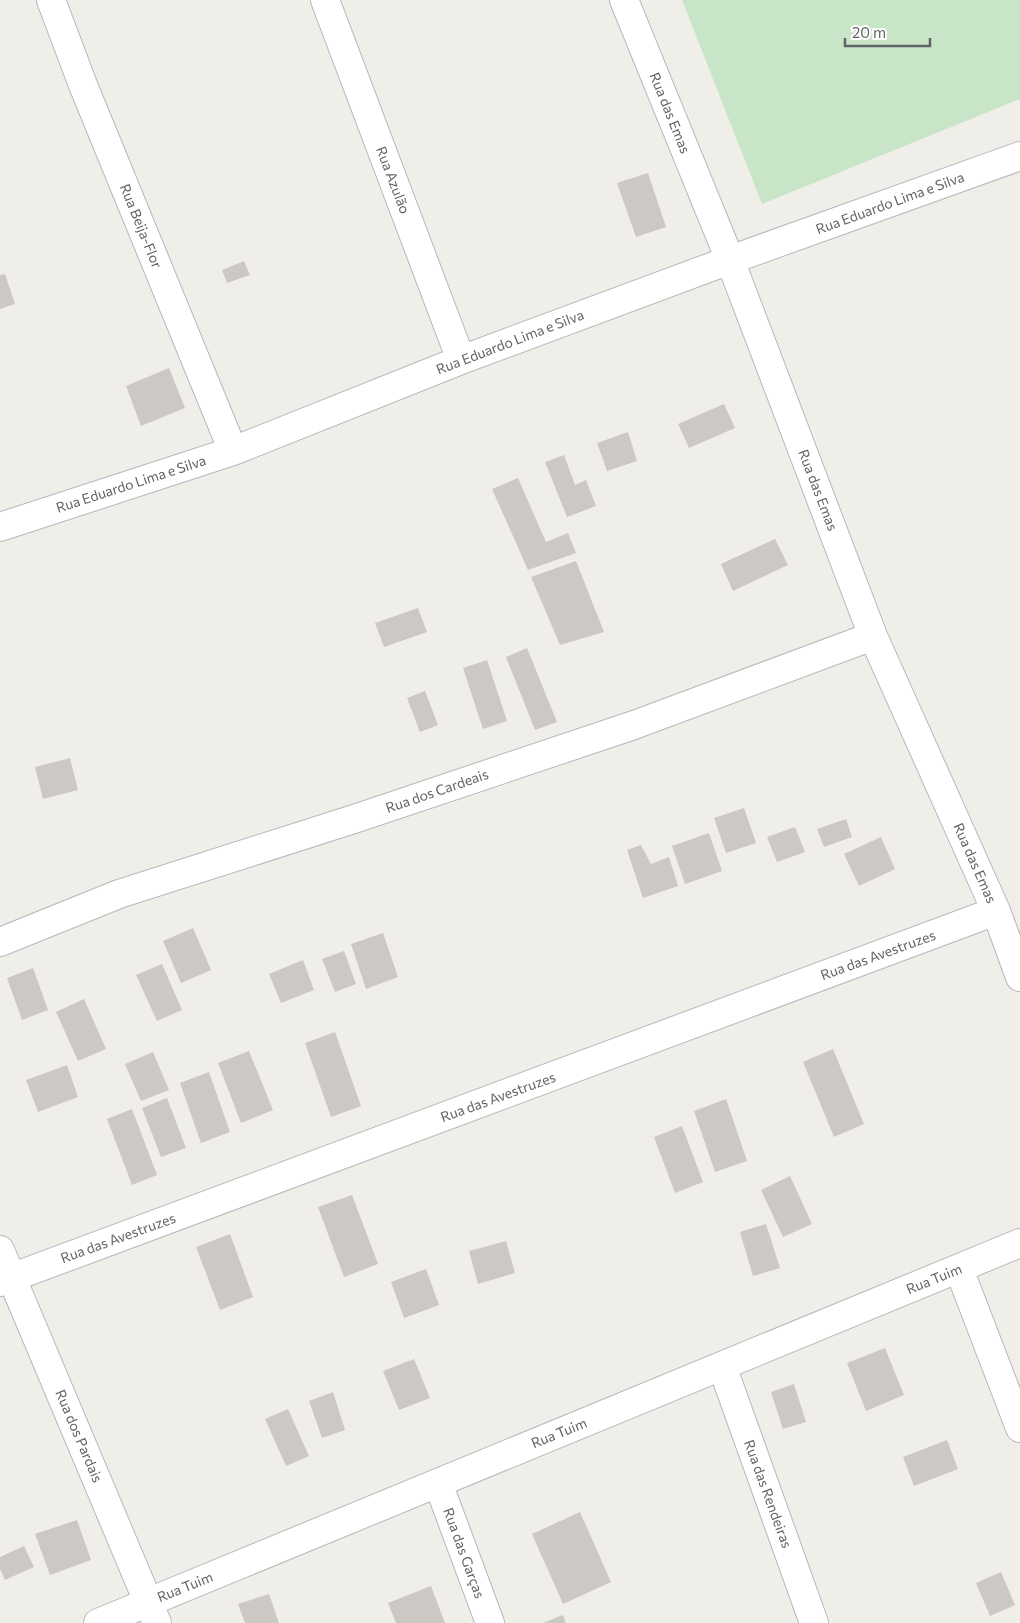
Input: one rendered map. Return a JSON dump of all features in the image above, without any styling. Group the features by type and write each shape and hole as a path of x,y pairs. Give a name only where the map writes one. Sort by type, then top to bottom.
{"street":[{"name":"Rua Beija-Flor","path":"51,0 83,85 233,451"},
{"name":"Rua Azulão","path":"325,0 461,360"},
{"name":"Rua das Emas","path":"624,0 730,260 873,636 996,911 1020,977"},
{"name":"Rua Eduardo Lima e Silva","path":"0,528 233,451 461,360 730,260 1020,156"},
{"name":"Rua dos Cardeais","path":"0,942 120,894 354,819 634,725 873,636"},
{"name":"Rua das Avestruzes","path":"5,1280 996,911"},
{"name":"Rua Tuim","path":"98,1623 153,1612 438,1483 1020,1243"},
{"name":"Rua dos Pardais","path":"0,1250 5,1280 153,1612"},
{"path":"959,1269 1020,1428"},
{"name":"Rua das Rendeiras","path":"722,1366 814,1623"},
{"name":"Rua das Garças","path":"438,1483 490,1623"}],"green space":[{"path":"682,0 1020,0 1020,99 762,204"}],"building":[{"path":"648,173 666,227 636,237 617,183"},
{"path":"244,261 250,275 227,283 222,270"},
{"path":"5,274 15,304 0,309 0,275"},
{"path":"169,368 185,408 141,426 126,386"},
{"path":"724,404 735,428 689,448 678,424"},
{"path":"628,432 637,461 607,471 597,443"},
{"path":"564,455 575,485 586,480 596,506 567,517 545,462"},
{"path":"518,478 546,542 568,533 576,553 528,570 492,489"},
{"path":"775,539 788,565 733,591 721,564"},
{"path":"576,561 604,632 560,645 531,577"},
{"path":"418,608 427,632 384,647 375,623"},
{"path":"527,648 557,722 535,730 506,657"},
{"path":"487,660 507,721 483,729 463,668"},
{"path":"425,691 438,725 420,732 407,698"},
{"path":"70,758 78,790 43,799 35,767"},
{"path":"744,808 756,843 726,853 714,818"},
{"path":"846,819 852,837 824,847 817,829"},
{"path":"795,827 805,852 777,862 767,837"},
{"path":"709,833 722,871 685,884 672,846"},
{"path":"881,837 895,869 859,886 844,854"},
{"path":"641,845 651,864 669,857 678,886 643,898 627,850"},
{"path":"193,928 211,970 181,983 163,941"},
{"path":"383,933 398,977 366,989 351,944"},
{"path":"344,951 356,984 335,992 322,959"},
{"path":"303,960 314,990 281,1003 269,974"},
{"path":"162,964 182,1010 157,1021 136,975"},
{"path":"33,968 48,1010 22,1020 7,978"},
{"path":"84,999 106,1049 78,1061 56,1012"},
{"path":"335,1032 361,1106 331,1117 305,1043"},
{"path":"833,1049 864,1124 834,1137 803,1062"},
{"path":"249,1051 273,1110 241,1123 218,1063"},
{"path":"153,1052 169,1090 141,1101 125,1064"},
{"path":"67,1065 78,1097 38,1112 26,1080"},
{"path":"209,1072 230,1132 201,1143 180,1083"},
{"path":"167,1098 186,1148 161,1157 142,1108"},
{"path":"726,1099 747,1161 715,1172 694,1111"},
{"path":"132,1109 157,1175 132,1185 107,1119"},
{"path":"682,1126 703,1182 675,1193 654,1137"},
{"path":"790,1176 812,1224 783,1237 761,1190"},
{"path":"352,1195 378,1264 344,1277 318,1207"},
{"path":"766,1224 780,1268 753,1276 740,1232"},
{"path":"230,1234 253,1297 220,1310 196,1247"},
{"path":"506,1241 515,1273 478,1284 469,1251"},
{"path":"426,1269 439,1305 404,1318 391,1282"},
{"path":"885,1348 904,1395 866,1411 847,1363"},
{"path":"414,1359 430,1398 399,1410 383,1371"},
{"path":"794,1384 806,1422 783,1429 771,1392"},
{"path":"333,1392 345,1430 322,1438 309,1401"},
{"path":"288,1409 309,1456 286,1466 265,1419"},
{"path":"947,1440 958,1469 914,1486 903,1457"},
{"path":"580,1512 611,1582 563,1604 532,1534"},
{"path":"77,1520 91,1560 50,1575 35,1534"},
{"path":"24,1546 34,1567 5,1580 0,1569 0,1557"},
{"path":"1001,1572 1015,1605 990,1616 976,1583"},
{"path":"431,1586 445,1623 396,1623 388,1603"},
{"path":"269,1594 279,1623 245,1623 238,1604"},
{"path":"563,1615 566,1623 543,1623"}]}
